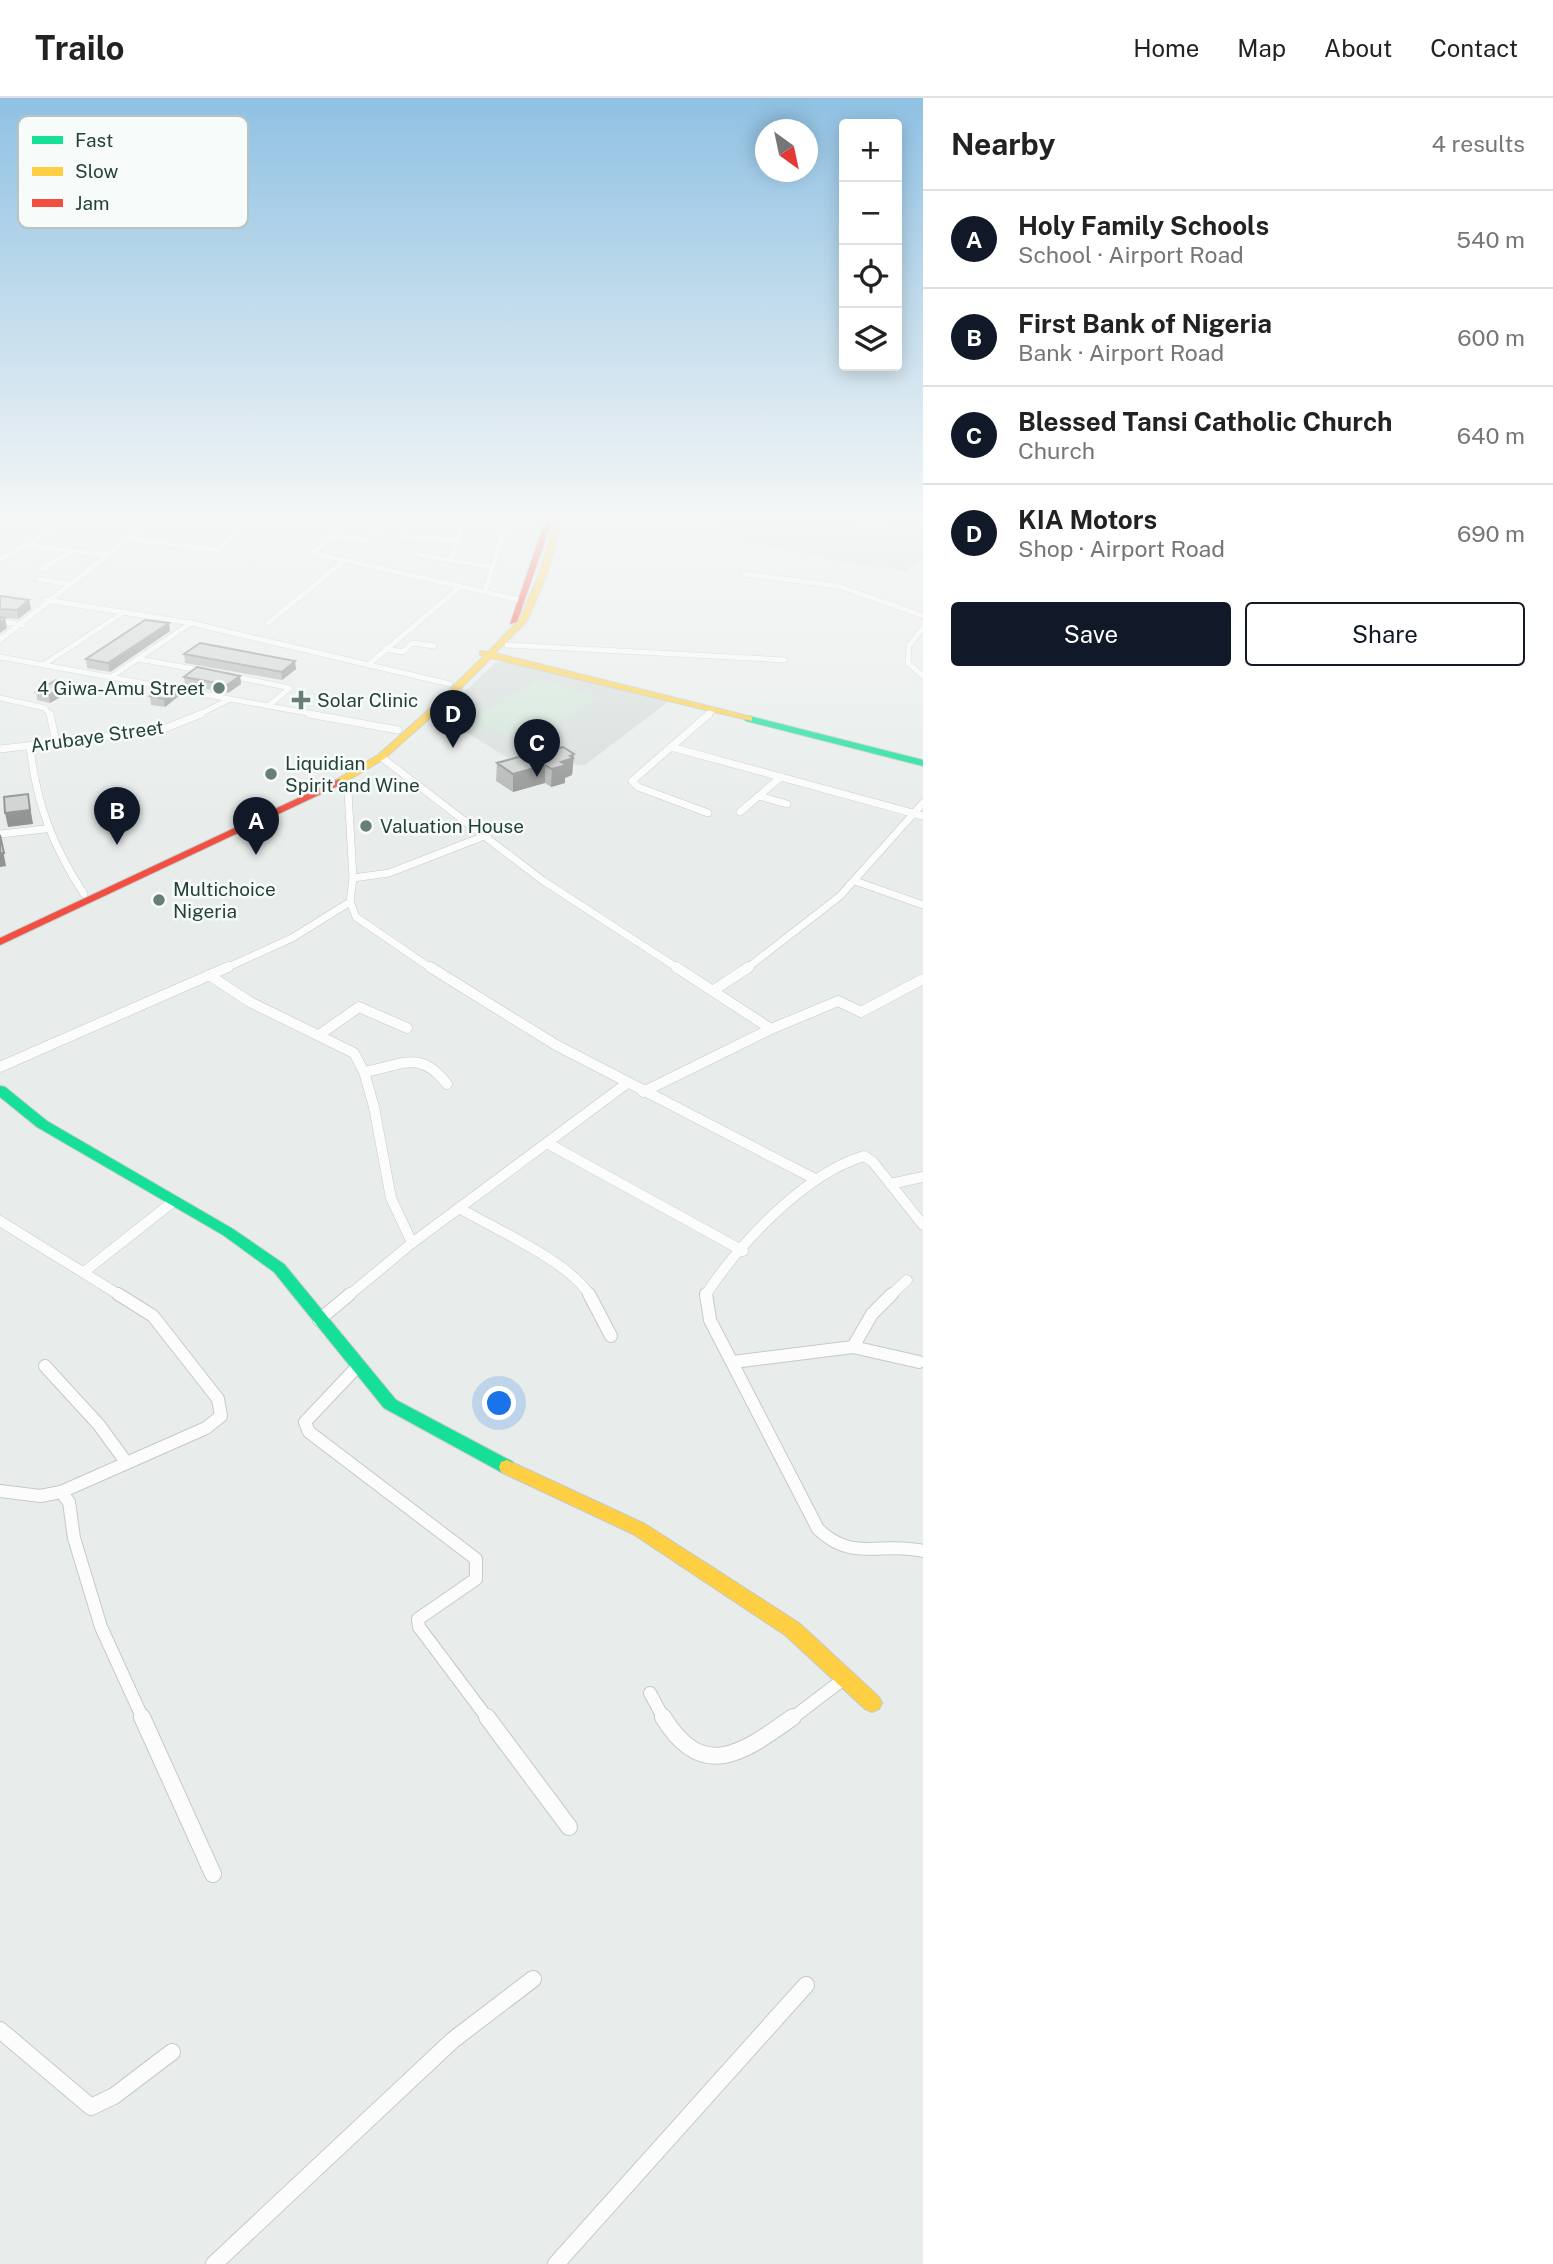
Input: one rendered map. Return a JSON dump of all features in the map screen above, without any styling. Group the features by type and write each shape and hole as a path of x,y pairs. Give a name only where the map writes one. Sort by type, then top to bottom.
{"main road":[{"path":"0,942 333,778 398,730 450,684 497,652 515,619"},
{"path":"0,933 343,781 381,757 497,652 524,619"},
{"path":"497,652 713,710 923,761"},
{"path":"497,652 923,761"},
{"path":"0,1090 42,1124 123,1168 228,1232 279,1268 390,1404 538,1484 639,1530 792,1629 872,1703"}],"street":[{"path":"0,640 28,619"},
{"path":"43,665 113,619"},
{"path":"167,619 450,684"},
{"path":"268,623 273,619"},
{"path":"369,664 421,619"},
{"path":"0,621 23,625"},
{"path":"111,677 191,623"},
{"path":"923,628 909,646 908,663 923,676"},
{"path":"386,649 403,652 412,643 434,646"},
{"path":"497,652 785,660"},
{"path":"0,657 398,730"},
{"path":"138,659 290,688 268,706"},
{"path":"0,698 46,708 50,714 56,742"},
{"name":"Arubaye Street","path":"0,749 161,730 189,720 230,699"},
{"path":"708,813 638,787 632,781 713,710"},
{"path":"30,746 33,785 46,829 56,852 84,894"},
{"path":"671,747 923,816"},
{"path":"381,757 553,887 771,1029"},
{"path":"740,812 782,777"},
{"path":"343,781 348,792 353,878 350,902 356,917 443,976 626,1084 815,1179"},
{"path":"759,796 787,804"},
{"path":"714,990 749,968 855,881 923,803"},
{"path":"0,834 46,829"},
{"path":"353,878 389,873 487,835"},
{"path":"855,881 923,905"},
{"path":"0,1067 67,1034 209,975 325,921 350,902"},
{"path":"209,975 250,1002 354,1053 364,1072 391,1198 412,1244"},
{"path":"643,1092 771,1029 838,1001 861,1012 923,979"},
{"path":"320,1035 359,1007 407,1028"},
{"path":"364,1072 422,1061 434,1067 447,1084"},
{"path":"319,1320 412,1244 626,1084"},
{"path":"549,1144 743,1251"},
{"path":"923,1225 864,1156 841,1162 815,1179 721,1272 705,1296 710,1320 818,1529 829,1543 844,1551 907,1545 923,1551"},
{"path":"890,1184 923,1177"},
{"path":"83,1272 174,1201"},
{"path":"459,1208 562,1267 584,1285 611,1335"},
{"path":"0,1221 153,1316 218,1399 221,1416 206,1428 61,1492 40,1496 0,1491"},
{"path":"853,1347 872,1314 907,1280"},
{"path":"733,1362 853,1347 919,1362"},
{"path":"45,1366 99,1425 127,1462"},
{"path":"358,1366 305,1422 309,1432 476,1559 476,1579 418,1619 419,1627 569,1827"},
{"path":"61,1492 69,1502 74,1538 101,1627 213,1874"},
{"path":"650,1693 663,1718 687,1747 706,1758 724,1758 769,1733 845,1678"},
{"path":"214,2264 453,2040 533,1979"},
{"path":"556,2264 806,1984"},
{"path":"0,2030 91,2107 114,2096 172,2052"}],"shaded area":[{"path":"505,660 668,702 585,765 516,763 436,713 448,712 451,709 448,708 495,663"}],"green space":[{"path":"538,679 598,697 533,740 503,734 473,718"}],"building":[{"path":"145,620 169,623 108,663 86,659"},
{"path":"200,643 295,661 282,672 184,654"},
{"path":"197,667 240,676 227,685 184,677"},
{"path":"56,680 69,683 49,695 36,692"},
{"path":"166,684 179,687 164,699 150,696"},
{"path":"543,746 550,751 563,747 574,754 570,756 573,758 561,762 566,765 552,769 545,765 513,774 497,763 533,753 529,750"},
{"path":"28,794 30,810 5,813 4,797"},
{"path":"0,835 4,853 0,853"}],"traffic: fast":[{"path":"749,719 923,763"},
{"path":"0,1090 42,1124 228,1232 279,1268 390,1404 507,1467"}],"traffic: slow":[{"path":"339,782 381,757 437,707 524,619"},
{"path":"483,653 749,719"},
{"path":"507,1467 639,1529 792,1629 872,1703"}],"traffic: jam":[{"path":"0,942 339,782"}],"place":[{"name":"4 Giwa-Amu Street","path":"219,688"},
{"name":"Solar Clinic","path":"301,700"},
{"name":"KIA Motors","path":"453,748"},
{"name":"Liquidian Spirit and Wine","path":"271,774"},
{"name":"Blessed Tansi Catholic Church","path":"537,777"},
{"name":"Valuation House","path":"366,826"},
{"name":"First Bank of Nigeria","path":"117,845"},
{"name":"Holy Family Schools","path":"256,855"},
{"name":"Multichoice Nigeria","path":"159,900"}]}
